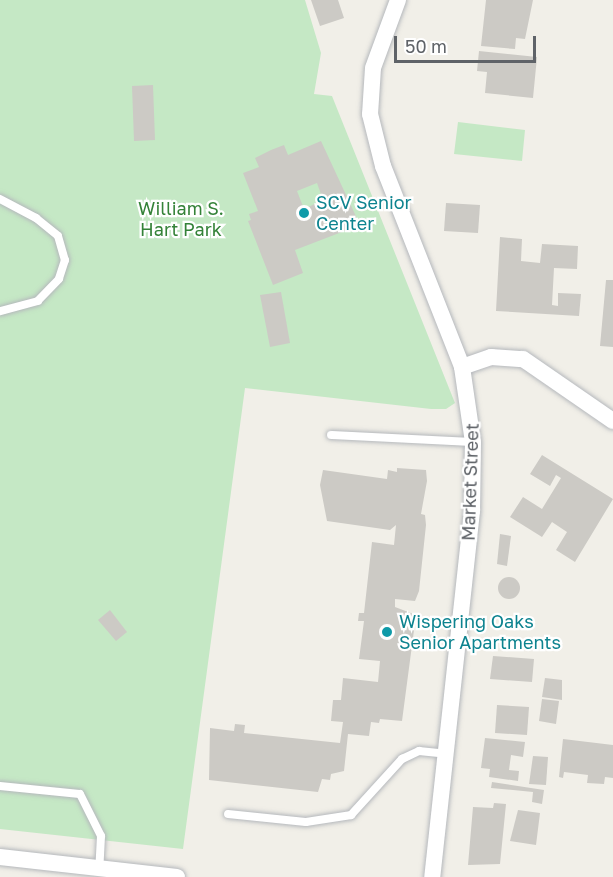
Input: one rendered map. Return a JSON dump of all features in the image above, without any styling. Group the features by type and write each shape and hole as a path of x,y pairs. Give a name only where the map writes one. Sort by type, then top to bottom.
{"street":[{"name":"Market Street","path":"398,0 373,68 370,114 383,166 462,367 473,442 472,512 432,877"},
{"path":"462,367 490,357 524,359 613,421"},
{"path":"0,857 65,872 99,870 177,877"}],"lane":[{"path":"0,200 36,218 58,236 65,260 59,279 38,301 0,311"},
{"path":"331,435 473,442"},
{"path":"228,814 306,822 351,815 402,759 419,751 446,754"},
{"path":"0,786 80,794 101,836 99,870"}],"green space":[{"name":"William S. Hart Park","path":"0,0 305,0 321,53 314,94 332,96 455,403 446,409 431,409 245,388 183,849 0,829"},
{"path":"458,122 525,130 522,161 454,154"}],"building":[{"path":"311,0 338,0 344,18 320,26"},
{"path":"486,0 533,0 525,39 516,38 515,49 481,46"},
{"path":"479,51 537,57 533,98 485,93 487,72 477,71"},
{"path":"153,85 155,140 134,141 132,86"},
{"name":"SCV Senior Center","path":"321,141 360,225 295,250 303,273 273,285 248,221 251,220 249,214 258,211 243,173 259,167 255,158 271,150 284,145 288,155","holes":["317,183 323,200 304,209 297,191"]},
{"path":"446,203 480,205 478,233 444,231"},
{"path":"500,237 522,239 521,261 540,263 542,244 578,246 577,269 554,268 552,305 558,306 558,293 581,294 579,316 496,311"},
{"path":"606,280 613,280 613,347 600,346"},
{"path":"281,292 290,343 270,347 260,295"},
{"path":"542,455 613,499 575,562 556,550 567,532 552,522 542,537 510,517 523,497 542,509 561,478 556,475 550,486 530,474"},
{"name":"Wispering Oaks Senior Apartments","path":"397,468 426,470 427,481 421,514 425,515 426,525 419,591 415,601 395,599 395,607 416,615 402,721 380,719 379,723 371,722 369,736 348,734 344,771 331,774 330,780 322,779 318,792 209,780 210,728 234,731 235,724 245,725 244,733 340,743 343,722 331,721 333,700 341,700 343,678 378,682 380,661 359,659 364,621 358,621 359,613 364,613 372,542 394,545 396,525 390,530 327,521 320,485 323,470 387,479 388,470 397,472"},
{"path":"500,534 511,536 507,566 497,564"},
{"path":"509,577 517,580 520,588 517,596 509,599 501,596 498,588 501,580"},
{"path":"110,610 127,632 116,641 98,620"},
{"path":"493,656 534,659 532,682 490,679"},
{"path":"545,678 562,680 562,700 542,697"},
{"path":"542,699 559,701 556,724 539,721"},
{"path":"497,705 529,707 527,735 495,733"},
{"path":"485,738 525,742 523,757 511,755 509,770 519,771 518,781 489,777 490,769 481,768"},
{"path":"563,739 613,745 613,778 605,777 604,784 587,783 588,775 564,772 563,778 559,777"},
{"path":"533,756 548,757 546,785 529,784"},
{"path":"492,782 544,790 542,804 532,802 533,792 491,788"},
{"path":"494,803 506,804 500,864 468,865 473,807 493,808"},
{"path":"518,810 540,813 536,845 510,841"}],"place":[{"name":"SCV Senior Center","path":"304,213"},
{"name":"Wispering Oaks Senior Apartments","path":"387,632"}]}
